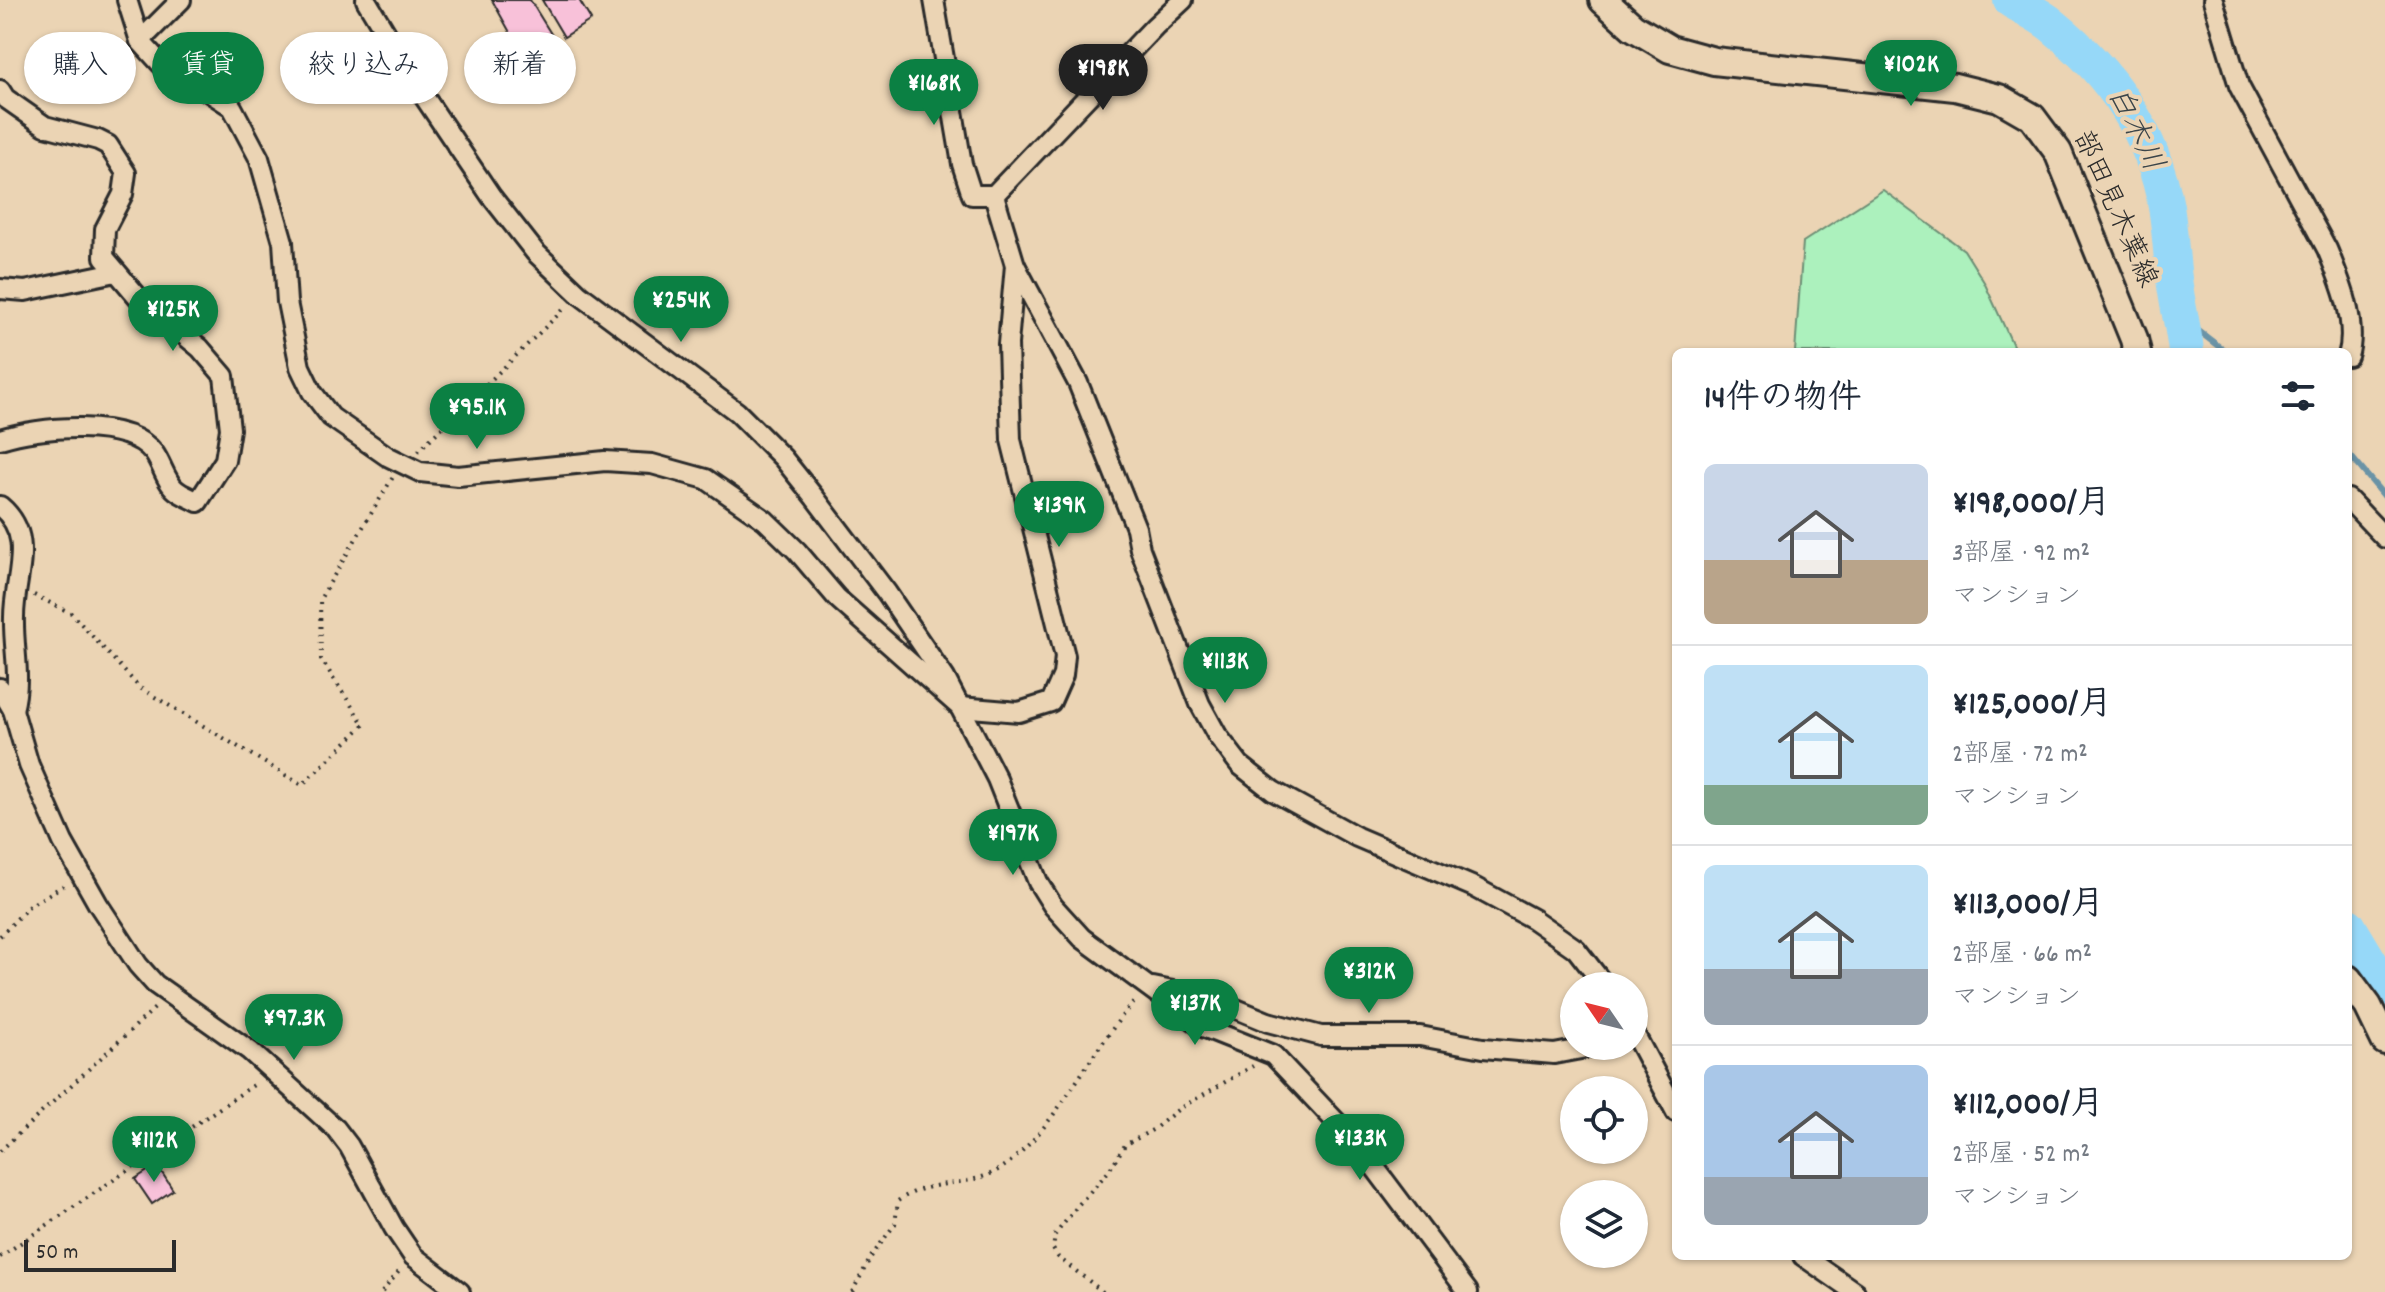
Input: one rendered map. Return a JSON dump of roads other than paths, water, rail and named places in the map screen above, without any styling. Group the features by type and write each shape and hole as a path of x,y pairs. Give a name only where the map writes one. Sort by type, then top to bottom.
{"main road":[{"name":"部田見木葉線","path":"1603,0 1633,27 1670,49 1714,61 1955,87 1999,98 2032,117 2058,152 2136,348"},
{"path":"2352,984 2368,1006 2385,1041"}],"street":[{"path":"127,0 140,41 161,64 232,107 259,158 283,242 287,302 300,367 312,392 331,417 387,456 420,472 458,476 605,461 652,464 706,479 765,520 797,551 837,598 960,707 1019,712 1051,702 1063,675 1065,656 1011,440 1008,344 1015,265"},
{"path":"140,41 181,0"},
{"path":"366,0 423,95 491,196 535,252 579,294 737,412 783,458 887,593 945,678 997,779 1038,882 1053,906 1082,938 1144,990 1203,1027 1273,1055 1357,1144 1468,1292"},
{"path":"934,0 962,164 972,195 994,195 1183,0"},
{"path":"2213,0 2239,86 2338,275 2349,320 2351,348"},
{"path":"0,90 5,98 45,126 108,145 126,173 123,194 105,229 104,257 138,297 200,348 224,376 230,429 225,460 198,502 174,489 153,451 128,434 94,429 23,432 0,439"},
{"path":"994,195 1015,265 1078,383 1136,528 1140,549 1200,704 1217,735 1240,765 1273,791 1357,837 1474,887 1533,919 1576,949 1594,972"},
{"path":"0,289 25,291 116,272"},
{"path":"2352,503 2385,538"},
{"path":"0,506 17,525 20,538 22,570 14,616 19,688 13,710"},
{"path":"0,688 13,710 29,765 43,799 82,875 138,965 155,984 234,1038 336,1129 413,1256 460,1292"},
{"path":"1144,990 1212,999 1268,1022 1321,1036 1420,1036 1483,1048 1560,1053"},
{"path":"1648,1060 1672,1105"},
{"path":"1809,1260 1855,1292"}],"waterway":[{"name":"白木川","path":"2011,0 2047,21 2073,43 2110,84 2140,129 2160,180 2166,207 2185,348"},
{"path":"2183,319 2221,348"},
{"path":"2352,458 2385,497"},
{"name":"白木川","path":"2352,933 2385,988"}]}
